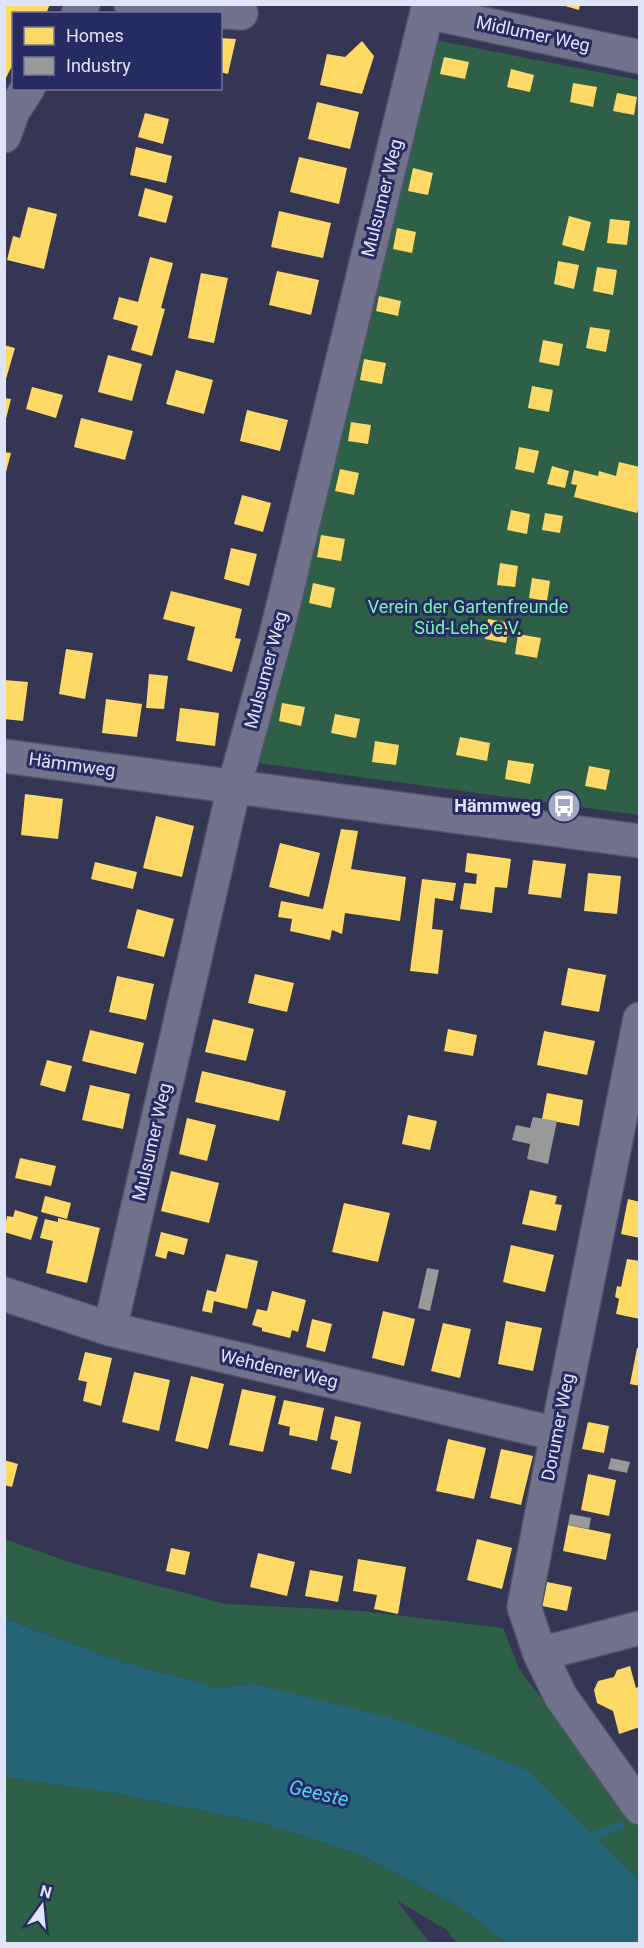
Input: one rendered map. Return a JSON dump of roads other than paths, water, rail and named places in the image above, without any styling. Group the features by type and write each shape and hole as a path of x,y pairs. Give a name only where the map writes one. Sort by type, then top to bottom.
{"street":[{"path":"131,4 241,13"},
{"name":"Midlumer Weg","path":"427,12 639,57"},
{"name":"Mulsumer Weg","path":"110,1329 234,787 276,635 427,12"},
{"path":"4,136 14,111 27,90"},
{"name":"Hämmweg","path":"4,756 639,841"},
{"name":"Dorumer Weg","path":"639,1019 524,1606 540,1654 561,1697 639,1808"},
{"name":"Wehdener Weg","path":"4,1294 110,1329 556,1434"},
{"path":"540,1654 639,1628"}],"water":[{"name":"Geeste","path":"4,1618 113,1659 217,1688 254,1684 383,1716 431,1731 528,1770 639,1880 639,1943 507,1943 458,1906 358,1854 259,1822 119,1794 5,1777"}],"waterway":[{"path":"584,1839 620,1826"}],"place":[{"name":"Hämmweg","path":"564,806"}],"park label":[{"name":"Verein der Gartenfreunde Süd-Lehe e.V.","path":"468,617"}]}
